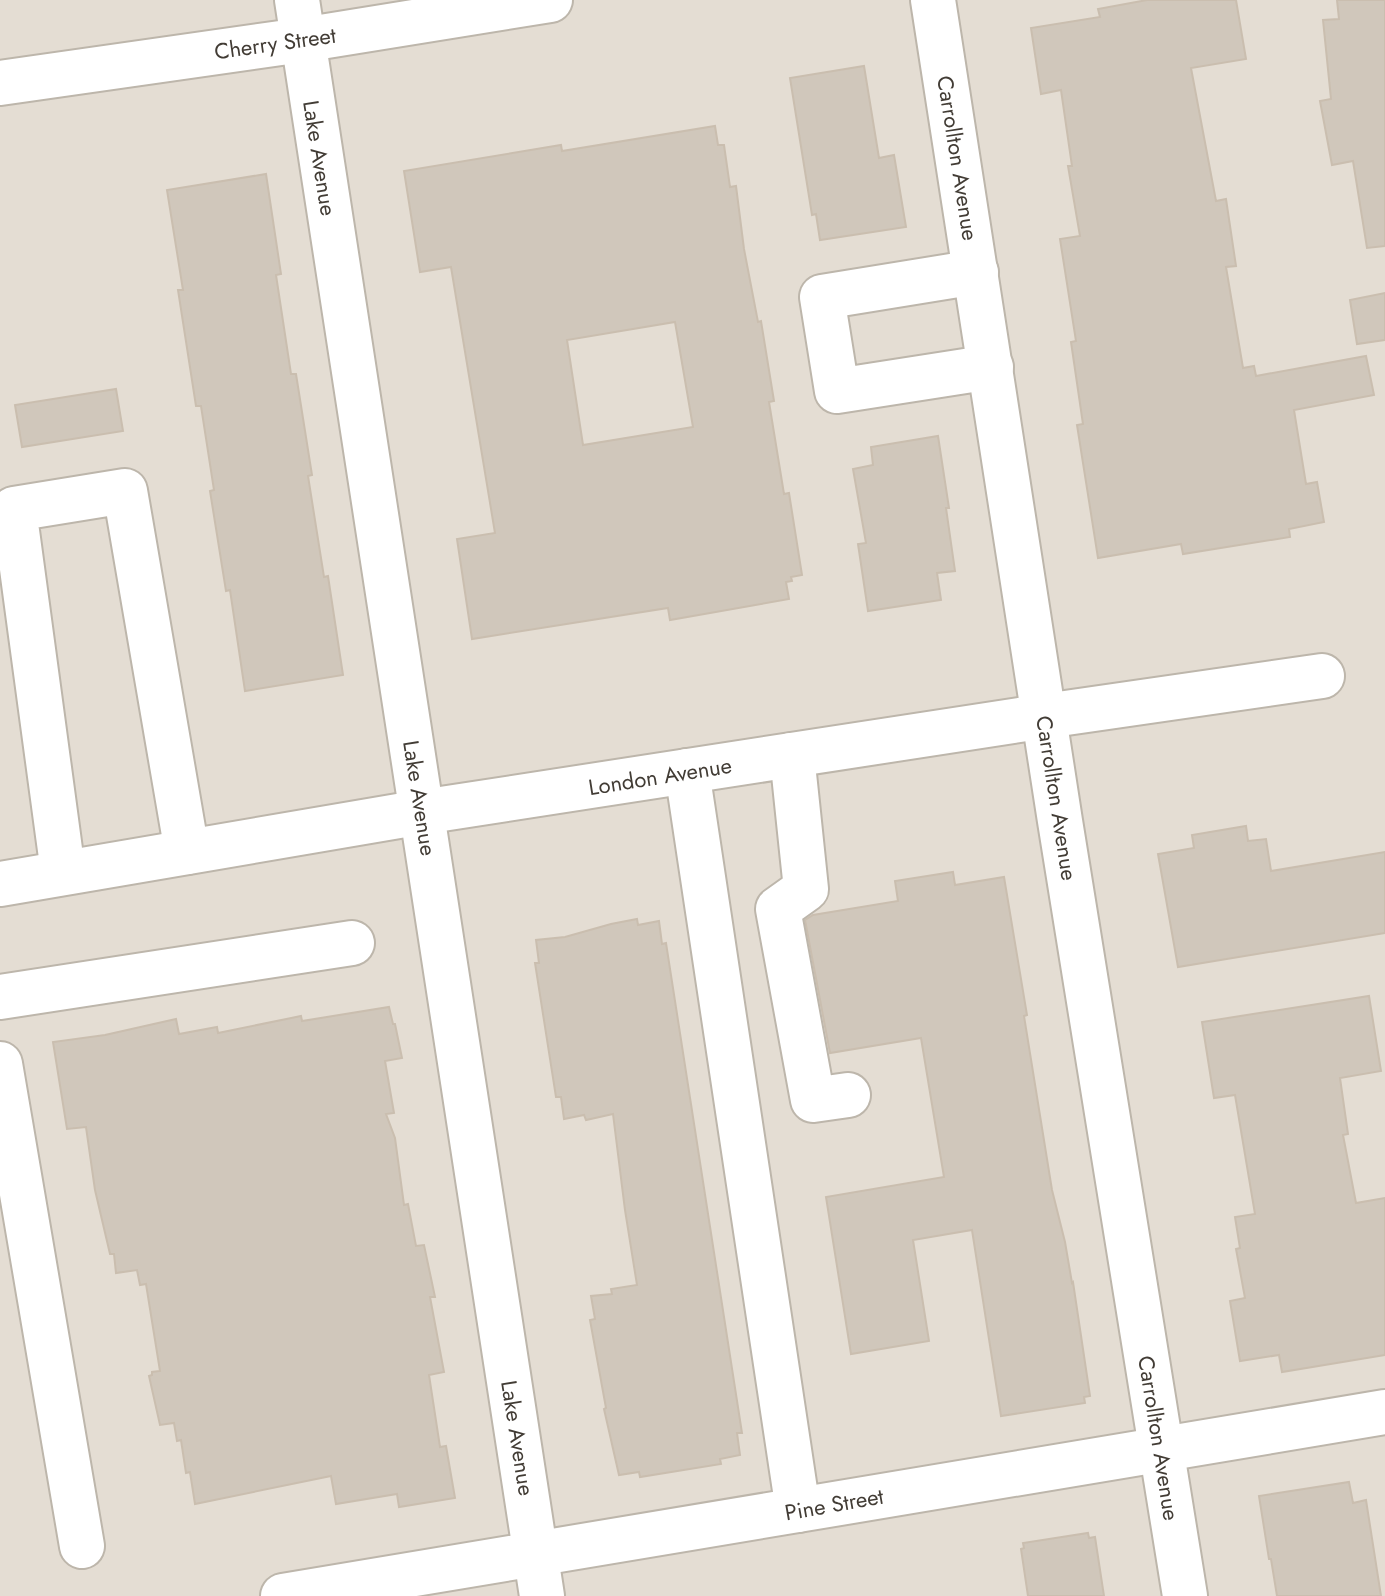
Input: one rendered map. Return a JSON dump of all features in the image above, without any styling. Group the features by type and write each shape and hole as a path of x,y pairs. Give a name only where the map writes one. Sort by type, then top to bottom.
{"street":[{"name":"Cherry Street","path":"0,83 299,20 550,0"},
{"name":"Carrollton Avenue","path":"933,0 1060,821 1185,1596"},
{"name":"Lake Avenue","path":"299,20 539,1575"},
{"path":"976,272 822,297 824,312 837,391 991,367"},
{"path":"63,872 14,509 125,491 187,852"},
{"name":"London Avenue","path":"0,884 422,812 1322,676"},
{"path":"792,755 806,889 778,909 813,1100 848,1095"},
{"path":"687,771 798,1510"},
{"path":"0,997 352,943"},
{"path":"0,1064 82,1546"},
{"name":"Pine Street","path":"283,1596 539,1575 798,1510 1385,1412"}],"shaded area":[{"path":"0,0 1385,0 1385,1596 0,1596"}],"building":[{"path":"1147,0 1236,0 1246,59 1191,68 1216,201 1226,199 1236,266 1226,267 1243,368 1254,366 1256,376 1366,356 1374,395 1294,410 1306,484 1317,482 1324,522 1289,529 1290,537 1183,554 1181,544 1098,558 1077,425 1083,424 1071,342 1076,341 1060,239 1080,236 1068,166 1072,166 1061,90 1041,94 1031,28 1100,17 1098,9"},
{"path":"1337,0 1385,0 1385,246 1367,248 1353,161 1332,165 1320,101 1331,99 1323,20 1339,19"},
{"path":"864,66 879,158 894,155 906,227 820,240 816,214 812,215 790,78"},
{"path":"715,126 718,145 724,145 730,187 736,186 744,249 758,322 761,321 774,401 769,402 784,494 789,493 802,575 791,577 792,581 786,582 789,599 670,620 668,608 472,639 457,539 495,533 451,267 420,272 404,171 561,145 562,151","holes":["675,322 693,427 583,445 567,340"]},
{"path":"266,174 281,274 276,275 291,374 296,374 312,475 308,476 343,675 245,691 230,590 226,591 210,491 214,490 201,406 196,406 178,290 183,290 167,190"},
{"path":"1385,293 1385,340 1357,344 1350,300"},
{"path":"116,389 123,431 22,447 15,405"},
{"path":"938,436 955,571 937,573 941,600 868,611 858,544 866,543 853,469 873,465 871,447"},
{"path":"1246,826 1248,841 1266,839 1271,871 1385,852 1385,933 1178,967 1158,854 1194,848 1192,835"},
{"path":"953,872 955,885 1004,877 1052,1190 1073,1282 1090,1396 1084,1397 1085,1403 1001,1416 972,1230 913,1240 929,1341 851,1354 826,1197 944,1177 921,1038 830,1053 805,920 813,915 898,901 895,881"},
{"path":"637,919 638,925 659,921 662,944 666,943 742,1433 737,1433 740,1455 720,1459 721,1464 640,1477 639,1472 619,1475 604,1409 590,1320 595,1319 591,1296 612,1294 611,1289 637,1285 613,1114 586,1120 584,1115 564,1119 561,1097 556,1097 535,963 539,963 536,940 565,937"},
{"path":"1369,996 1381,1071 1340,1078 1348,1134 1343,1135 1356,1203 1385,1198 1385,1355 1282,1372 1279,1355 1240,1361 1230,1301 1245,1298 1236,1249 1240,1248 1235,1217 1255,1214 1235,1095 1214,1098 1202,1022"},
{"path":"389,1007 402,1058 385,1061 394,1113 386,1114 395,1138 404,1205 408,1204 416,1246 424,1245 435,1297 430,1297 444,1372 429,1375 440,1447 446,1446 455,1498 399,1507 397,1494 336,1504 331,1476 195,1504 181,1440 177,1441 174,1423 160,1425 149,1376 152,1372 160,1371 146,1284 140,1285 137,1270 116,1273 114,1254 110,1254 95,1190 86,1127 67,1129 53,1042 105,1035 176,1019 179,1034 217,1027 218,1033 301,1016 302,1021"},
{"path":"1349,1482 1353,1503 1366,1500 1381,1596 1277,1596 1259,1496"},
{"path":"1088,1533 1089,1538 1095,1537 1104,1596 1028,1596 1021,1549 1024,1548 1023,1543"}]}
